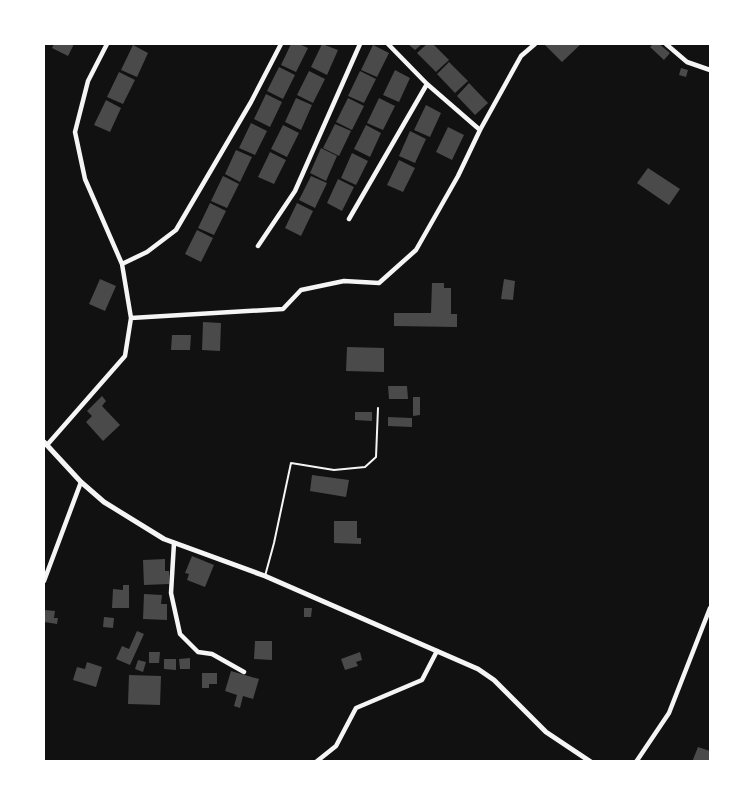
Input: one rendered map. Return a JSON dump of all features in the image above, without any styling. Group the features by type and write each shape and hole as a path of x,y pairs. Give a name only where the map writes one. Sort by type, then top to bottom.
{"street":[{"path":"107,44 88,81 75,132 85,179 122,264 131,318 125,356 45,443 81,482 123,515 174,543 265,576 477,669 495,680 546,732 591,762"},
{"path":"122,264 147,252 176,230 251,102 281,44"},
{"path":"258,246 295,190 360,44"},
{"path":"388,44 427,84 480,129"},
{"path":"131,318 283,309 301,290 344,281 379,284 416,250 458,176 480,129 522,56 535,44"},
{"path":"666,44 687,62 711,70"},
{"path":"349,219 427,84"},
{"path":"44,580 81,482"},
{"path":"174,543 171,593 180,634 198,652 212,654 244,672"},
{"path":"636,762 669,713 711,608"},
{"path":"316,762 336,746 356,708 422,680 437,651"}],"lane":[{"path":"265,576 291,463 333,470 365,467 376,457 378,408"}],"building":[{"path":"54,44 74,44 68,56 52,48"},
{"path":"291,44 299,44 308,48 296,72 281,65"},
{"path":"322,44 338,50 327,75 311,67"},
{"path":"408,44 422,44 415,50"},
{"path":"427,44 433,44 449,60 436,72 417,53"},
{"path":"544,44 581,44 562,62"},
{"path":"653,44 659,44 670,53 664,60 650,47"},
{"path":"133,45 148,53 137,77 121,70"},
{"path":"373,45 389,53 377,77 361,70"},
{"path":"449,62 468,81 455,93 437,74"},
{"path":"279,67 295,75 283,99 267,91"},
{"path":"681,68 688,70 686,77 679,75"},
{"path":"395,70 410,78 399,102 383,95"},
{"path":"309,71 325,79 313,103 297,95"},
{"path":"360,71 376,79 364,103 348,96"},
{"path":"119,72 135,80 123,104 107,97"},
{"path":"469,83 488,103 475,115 457,96"},
{"path":"266,94 282,102 270,127 254,119"},
{"path":"296,98 312,105 301,130 285,122"},
{"path":"348,98 364,106 352,130 336,122"},
{"path":"379,98 395,106 383,130 367,123"},
{"path":"106,100 121,108 110,132 94,125"},
{"path":"426,105 441,113 430,137 414,130"},
{"path":"251,123 267,131 255,155 239,148"},
{"path":"335,124 351,131 339,156 323,148"},
{"path":"283,125 299,133 287,157 271,149"},
{"path":"366,125 381,133 370,157 354,149"},
{"path":"448,127 464,135 452,160 436,152"},
{"path":"410,131 426,139 415,163 399,156"},
{"path":"321,148 337,156 326,181 310,173"},
{"path":"236,150 252,157 240,182 225,174"},
{"path":"270,152 286,160 274,184 258,177"},
{"path":"352,153 368,161 356,185 341,178"},
{"path":"399,160 415,168 403,192 387,185"},
{"path":"648,168 680,189 669,205 637,183"},
{"path":"223,176 239,184 227,208 211,201"},
{"path":"311,176 327,183 315,208 299,200"},
{"path":"338,179 354,187 342,211 327,203"},
{"path":"210,203 226,211 214,235 198,228"},
{"path":"297,203 313,211 301,236 285,228"},
{"path":"197,230 213,238 201,262 185,254"},
{"path":"100,279 116,286 105,311 89,304"},
{"path":"504,279 515,281 513,300 501,299"},
{"path":"432,283 444,283 444,288 451,288 451,314 457,314 457,327 394,326 394,313 431,313"},
{"path":"203,322 221,323 220,351 202,350"},
{"path":"172,335 191,335 190,350 171,350"},
{"path":"347,347 384,348 384,372 346,371"},
{"path":"388,386 407,386 408,399 389,399"},
{"path":"102,396 106,401 102,406 120,425 103,441 86,422 92,416 87,411"},
{"path":"413,397 420,397 420,415 413,416"},
{"path":"355,412 372,412 372,421 355,420"},
{"path":"388,417 412,418 412,427 388,426"},
{"path":"312,475 349,480 346,497 310,491"},
{"path":"334,521 357,521 357,538 361,538 361,544 334,543"},
{"path":"192,556 214,565 205,587 187,580 189,574 185,573"},
{"path":"165,559 165,571 169,571 169,584 144,585 143,560"},
{"path":"123,585 129,585 129,608 112,608 113,589 123,590"},
{"path":"144,594 162,595 161,604 167,604 167,620 143,619"},
{"path":"304,608 312,608 311,617 304,617"},
{"path":"45,610 55,611 54,618 58,618 57,624 44,622"},
{"path":"104,617 114,618 113,628 103,627"},
{"path":"137,631 144,634 130,665 116,659 122,646 129,649"},
{"path":"255,641 272,641 272,660 254,659"},
{"path":"149,652 160,652 159,663 149,663"},
{"path":"360,652 362,660 356,662 358,666 345,670 341,659"},
{"path":"190,658 190,669 180,669 179,659"},
{"path":"164,659 176,659 176,670 164,669"},
{"path":"138,660 146,662 143,672 135,669"},
{"path":"87,662 102,667 96,687 73,680 77,667 85,669"},
{"path":"231,671 259,679 253,699 243,696 240,708 234,706 237,695 225,691"},
{"path":"202,673 217,673 217,684 209,684 209,688 202,688"},
{"path":"129,675 161,676 160,705 128,704"},
{"path":"698,747 710,751 710,762 692,762"}]}
